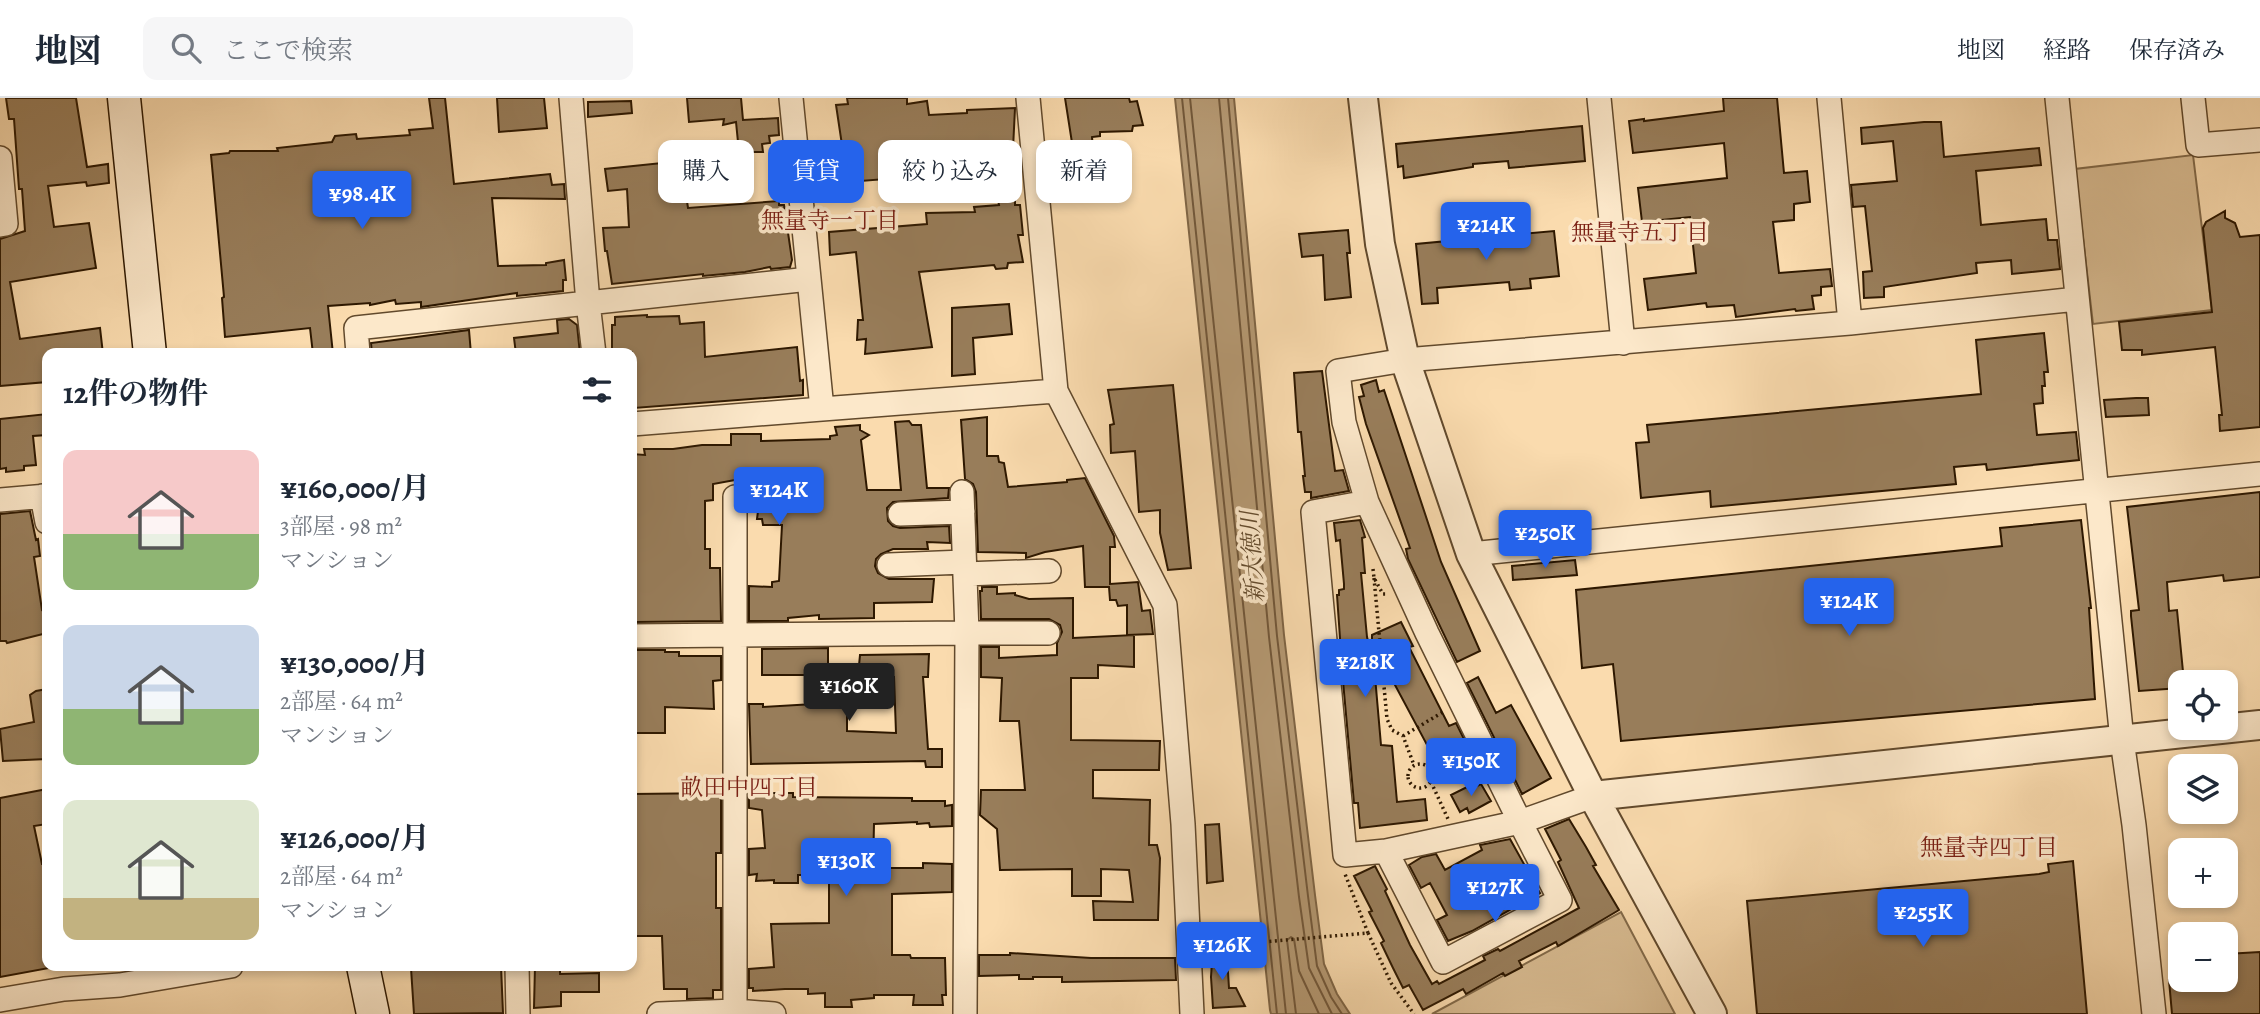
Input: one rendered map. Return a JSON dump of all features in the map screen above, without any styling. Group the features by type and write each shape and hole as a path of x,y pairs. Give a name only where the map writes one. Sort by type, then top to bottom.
{"main road":[{"path":"124,98 149,348"},
{"path":"364,971 373,1014"}],"street":[{"path":"571,98 593,348"},
{"path":"791,98 822,409"},
{"path":"1028,98 1056,391 1165,605 1183,824 1192,1014"},
{"path":"1363,98 1380,244 1405,360 1471,554 1593,796 1712,1014"},
{"path":"1599,98 1623,343"},
{"path":"1829,98 1850,323"},
{"path":"2057,98 2122,740 2154,1014"},
{"path":"2193,98 2198,145 2260,140"},
{"path":"0,158 6,224 0,225"},
{"path":"358,348 356,328 809,279"},
{"path":"1386,851 1443,962 1560,900 1461,702 1367,502 1344,422 1338,371 1405,360 1850,323 2077,299"},
{"path":"637,424 1056,391"},
{"path":"1471,554 2260,474"},
{"path":"0,500 42,496"},
{"path":"735,497 735,1013"},
{"path":"901,513 962,502 967,633 965,1014"},
{"path":"1367,502 1313,512 1345,855 1386,851 1520,822 1593,796 2260,725"},
{"path":"889,565 1049,571"},
{"path":"637,636 1048,633"},
{"path":"0,1000 64,989 119,975 169,971"},
{"path":"517,971 518,1014"},
{"path":"659,1014 774,1014"}],"path":[{"path":"1374,578 1387,719 1392,730 1403,736 1414,765"},
{"path":"1403,736 1461,702"},
{"path":"1431,782 1421,788 1413,786 1408,775 1414,765 1422,763 1429,767 1433,774 1431,782 1456,836"},
{"path":"1345,855 1343,869 1368,933 1391,983 1414,1014"},
{"path":"1189,944 1239,944 1368,933"}],"shaded area":[{"path":"2193,155 2212,310 2093,324 2075,169"},
{"path":"1621,912 1675,1014 1432,1014"}],"water":[{"name":"新大徳川","path":"1175,98 1234,98 1284,635 1315,895 1324,964 1337,994 1350,1014 1271,1014 1270,1010"}],"building":[{"path":"6,98 76,98 87,167 108,164 109,183 87,186 86,182 48,186 54,227 89,223 96,268 10,282 20,339 100,328 102,348 42,348 42,382 0,386 0,239 25,231 14,119 9,119"},
{"path":"429,98 445,98 454,184 550,174 552,185 564,184 565,199 492,198 498,266 546,265 564,260 566,280 563,280 563,291 517,296 517,293 421,307 421,302 396,304 395,300 370,305 328,306 332,348 312,348 310,328 225,337 211,155 230,151 278,151 277,148 332,142 335,136 356,134 357,139 410,135 409,130 433,128"},
{"path":"497,98 544,98 547,128 499,132"},
{"path":"687,98 741,98 743,120 778,118 779,135 769,136 768,143 762,144 763,152 754,152 754,140 738,140 736,122 723,125 724,119 689,122"},
{"path":"847,98 907,98 907,104 927,101 929,115 1015,108 1013,140 878,140 878,180 864,181 864,140 841,140 836,105 848,104"},
{"path":"1065,98 1129,98 1130,102 1137,101 1143,125 1133,126 1132,131 1100,132 1100,136 1092,137 1092,140 1072,140"},
{"path":"1723,98 1777,98 1784,173 1807,171 1810,202 1794,204 1794,220 1773,222 1779,273 1830,269 1832,286 1821,287 1821,295 1812,296 1814,309 1736,317 1734,305 1707,307 1706,303 1648,310 1644,279 1696,273 1690,217 1642,222 1638,188 1727,178 1724,143 1633,153 1629,121 1724,111"},
{"path":"631,101 632,113 588,117 588,102"},
{"path":"1941,122 1944,157 2039,148 2041,165 1976,171 1981,225 2046,219 2048,240 2057,240 2060,269 2012,274 2011,260 1976,263 1977,273 1884,287 1884,297 1864,298 1863,272 1872,271 1865,206 1853,207 1851,185 1897,181 1893,141 1862,144 1861,128"},
{"path":"1582,126 1585,161 1509,168 1508,161 1473,164 1473,167 1404,178 1403,166 1398,167 1396,144"},
{"path":"658,163 658,203 687,203 688,208 768,202 784,205 792,260 790,267 612,284 603,228 629,227 627,189 608,191 605,169"},
{"path":"1020,205 1023,235 1018,235 1023,262 1008,263 1007,268 996,269 994,265 919,272 932,347 865,354 866,339 857,340 858,320 863,320 856,252 830,255 829,232 927,224 926,213 975,212 974,207"},
{"path":"2225,211 2225,218 2235,223 2240,237 2260,235 2260,427 2220,431 2219,415 2222,415 2215,347 2142,355 2142,350 2122,350 2119,322 2212,312 2203,228 2206,222"},
{"path":"1348,230 1351,297 1325,300 1323,255 1302,257 1299,234"},
{"path":"1554,231 1559,276 1530,279 1531,288 1510,290 1509,282 1437,288 1438,303 1422,304 1416,244"},
{"path":"1009,304 1012,334 973,338 975,374 952,376 952,308"},
{"path":"679,316 680,324 704,322 705,357 797,347 803,395 637,408 637,348 612,348 612,325 615,325 615,317"},
{"path":"569,319 577,325 579,348 515,348 514,338 558,333 557,320"},
{"path":"469,330 470,348 371,348 371,343"},
{"path":"2044,333 2048,372 2044,372 2043,403 2034,404 2037,435 2076,432 2079,460 1987,470 1986,464 1954,467 1956,484 1711,507 1710,491 1641,498 1636,443 1649,442 1647,425 1981,394 1976,340"},
{"path":"1322,371 1335,471 1343,470 1349,491 1311,498 1311,492 1305,492 1294,373"},
{"path":"1376,380 1379,392 1384,390 1441,562 1480,651 1457,662 1408,559 1406,549 1410,548 1366,424 1359,397 1364,396 1361,385"},
{"path":"1173,385 1191,568 1168,570 1160,533 1160,510 1139,512 1135,451 1111,453 1110,425 1114,424 1108,390"},
{"path":"2148,398 2149,415 2106,417 2104,400"},
{"path":"42,415 42,435 33,436 36,465 24,466 24,470 6,472 6,468 0,469 0,419"},
{"path":"987,417 987,456 998,456 999,462 1004,463 1008,487 1085,478 1114,536 1115,547 1110,547 1110,584 1138,582 1142,611 1150,610 1153,634 1127,635 1127,605 1118,606 1116,600 1110,600 1109,587 1085,587 1083,546 1026,558 1026,553 978,552 976,492 973,484 965,479 961,420"},
{"path":"909,421 912,425 921,425 927,488 949,488 948,498 893,502 887,508 888,521 900,528 949,526 950,543 927,542 928,549 893,549 881,554 876,559 875,566 878,573 889,579 934,579 932,602 874,603 874,618 819,619 819,615 788,618 788,621 749,621 749,586 772,587 772,582 779,581 782,525 763,525 762,519 757,519 762,480 746,481 746,478 713,484 713,500 705,501 705,549 710,549 710,568 720,568 721,621 637,622 637,454 645,455 644,449 731,445 731,434 761,434 761,441 830,439 830,436 837,435 835,427 860,425 860,430 869,435 861,440 867,490 901,490 895,422"},
{"path":"2260,492 2260,577 2224,581 2223,575 2167,582 2169,611 2177,610 2183,670 2168,670 2168,689 2139,691 2131,611 2139,610 2127,507"},
{"path":"30,511 40,556 34,557 42,610 42,634 7,643 0,641 0,514"},
{"path":"1360,520 1365,537 1362,538 1365,573 1361,573 1367,637 1374,665 1381,745 1392,746 1397,802 1425,799 1427,820 1360,828 1358,803 1354,803 1337,595 1339,590 1344,589 1344,584 1340,540 1336,541 1334,523"},
{"path":"2081,520 2091,608 2095,699 1621,741 1613,664 1582,668 1576,590 2002,546 2000,528"},
{"path":"1575,560 1577,575 1513,580 1512,566"},
{"path":"982,587 997,587 997,594 1015,593 1029,599 1073,598 1073,638 1134,635 1134,667 1098,665 1098,678 1071,678 1071,740 1160,741 1159,770 1093,770 1093,798 1150,800 1149,845 1157,845 1160,858 1158,920 1094,920 1093,901 1133,902 1129,870 1101,869 1101,896 1072,896 1072,869 1000,870 997,829 980,815 981,790 1025,790 1019,721 1000,721 1002,678 981,677 981,647 999,647 999,658 1057,655 1057,643 1062,632 1060,625 1049,619 981,619"},
{"path":"1401,622 1413,646 1409,647 1449,726 1456,723 1465,741 1434,758 1372,642 1372,635"},
{"path":"828,648 828,675 762,675 762,649"},
{"path":"637,650 679,652 679,656 721,656 721,680 713,681 714,709 665,707 665,733 637,733"},
{"path":"929,654 928,677 923,677 928,749 942,749 942,767 926,767 925,761 751,764 749,704 763,704 763,707 831,703 831,684 847,684 847,731 896,733 894,677 858,676 860,655"},
{"path":"1478,677 1496,713 1511,705 1551,778 1522,794 1467,683"},
{"path":"42,690 42,759 3,761 0,729 34,722 30,695"},
{"path":"1473,784 1475,787 1481,784 1491,801 1469,813 1467,808 1460,812 1451,795"},
{"path":"42,790 42,825 34,826 42,864 42,969 0,977 0,798"},
{"path":"721,793 721,853 716,853 716,908 721,908 721,990 713,990 713,998 687,999 687,989 664,989 662,936 637,936 637,794"},
{"path":"749,793 793,793 793,797 912,798 912,801 945,801 945,806 952,805 952,826 930,827 929,823 917,822 874,824 873,868 923,868 923,863 952,864 952,892 892,894 892,955 945,958 946,995 942,995 943,1005 913,1005 914,995 874,995 874,998 851,1000 852,1007 825,1007 825,993 808,994 808,989 753,991 753,988 749,988 749,969 774,967 771,924 829,923 829,875 798,875 798,883 774,883 774,880 756,881 757,874 749,875 749,849 765,848 762,810 749,808"},
{"path":"1569,819 1619,910 1558,946 1556,942 1519,961 1522,967 1505,976 1503,973 1466,994 1463,989 1423,1010 1409,985 1403,988 1381,943 1384,941 1369,912 1372,911 1354,876 1375,866 1410,945 1432,984 1437,981 1439,984 1485,960 1483,956 1498,949 1500,951 1579,908 1558,862 1561,860 1545,829"},
{"path":"1219,824 1223,881 1207,883 1205,825"},
{"path":"1510,839 1540,893 1472,931 1448,941 1437,920 1447,915 1430,883 1421,888 1409,865 1422,857 1436,854 1445,870 1482,850 1480,845"},
{"path":"2073,861 2087,1014 1757,1014 1747,901 2039,874 2049,872 2048,864"},
{"path":"1214,932 1228,972 1229,988 1236,988 1245,1006 1213,1008 1211,977"},
{"path":"2260,952 2260,1014 2172,1014 2170,992 2238,992 2238,953"},
{"path":"1010,953 1091,958 1175,958 1176,980 1062,982 1062,977 1019,979 1019,975 979,976 979,955"},
{"path":"411,971 501,971 503,1013 414,1014"},
{"path":"535,971 560,971 560,974 599,973 599,992 561,992 561,1006 534,1008"}],"district":[{"name":"無量寺一丁目","path":"830,220"},
{"name":"無量寺五丁目","path":"1640,232"},
{"name":"畝田中四丁目","path":"749,787"},
{"name":"無量寺四丁目","path":"1989,847"}]}
